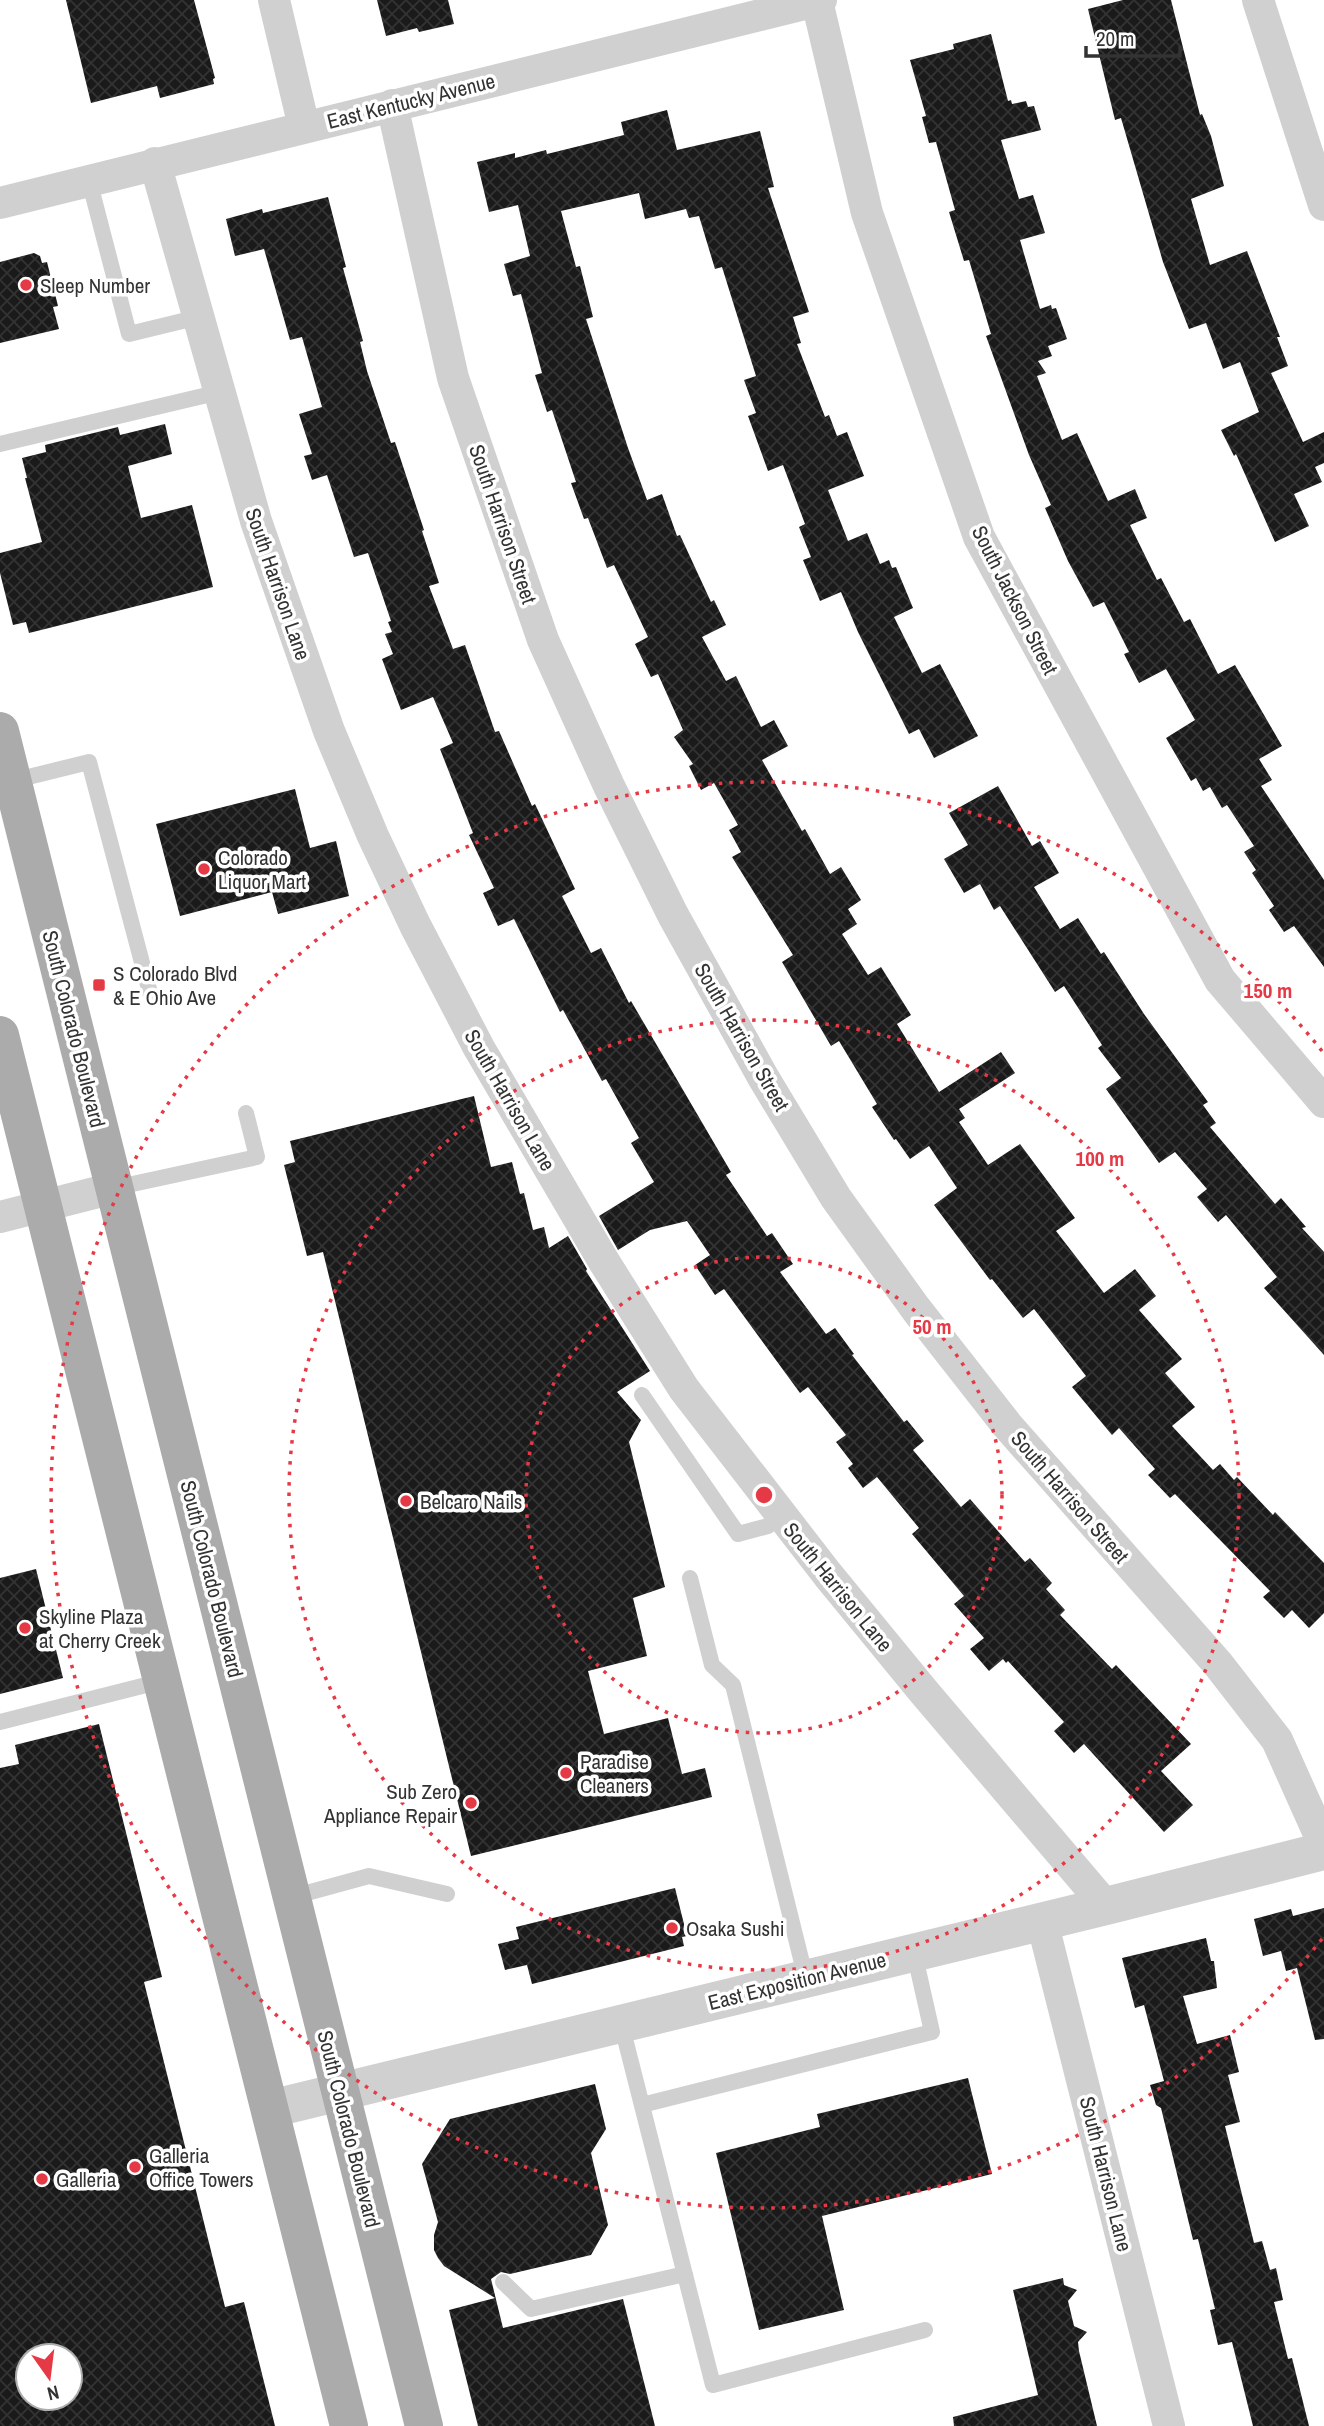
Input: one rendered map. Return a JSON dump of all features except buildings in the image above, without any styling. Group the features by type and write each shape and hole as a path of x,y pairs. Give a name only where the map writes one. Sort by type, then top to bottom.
{"main road":[{"name":"South Colorado Boulevard","path":"0,731 424,2426"},
{"path":"0,1035 349,2426"}],"street":[{"path":"274,0 304,127"},
{"path":"1258,0 1324,205"},
{"name":"East Kentucky Avenue","path":"0,203 392,105 768,6 819,1"},
{"name":"South Jackson Street","path":"819,1 867,213 979,537 1220,980 1324,1102"},
{"name":"South Harrison Street","path":"392,105 453,378 539,627 609,786 673,915 763,1077 836,1198 916,1309 1007,1425 1218,1664 1278,1740 1324,1845"},
{"name":"South Harrison Lane","path":"156,163 256,521 330,731 373,836 427,951 479,1048 603,1260 684,1389 781,1516 924,1692 1106,1906"},
{"path":"0,1217 114,1188"},
{"name":"East Exposition Avenue","path":"270,2109 1324,1851"},
{"name":"South Harrison Lane","path":"1042,1921 1168,2426"}],"lane":[{"path":"89,180 129,334 198,317"},
{"path":"0,444 220,391"},
{"path":"12,781 89,762 150,993"},
{"path":"114,1188 257,1157 246,1113"},
{"path":"642,1395 738,1534 768,1526 781,1516"},
{"path":"690,1578 712,1665 733,1685 806,1979"},
{"path":"0,1721 162,1681"},
{"path":"292,1897 369,1877 447,1894"},
{"path":"642,2105 932,2032 914,1952"},
{"path":"621,2023 713,2385 925,2330"},
{"path":"503,2282 531,2309 685,2274"}],"place":[{"name":"Sleep Number","path":"26,285"},
{"name":"Colorado Liquor Mart","path":"204,869"},
{"name":"S Colorado Blvd & E Ohio Ave","path":"99,985"},
{"name":"Belcaro Nails","path":"406,1501"},
{"name":"Skyline Plaza at Cherry Creek","path":"25,1628"},
{"name":"Paradise Cleaners","path":"566,1773"},
{"name":"Sub Zero Appliance Repair","path":"471,1803"},
{"name":"Osaka Sushi","path":"672,1928"},
{"name":"Galleria Office Towers","path":"135,2167"},
{"name":"Galleria","path":"42,2179"}]}
